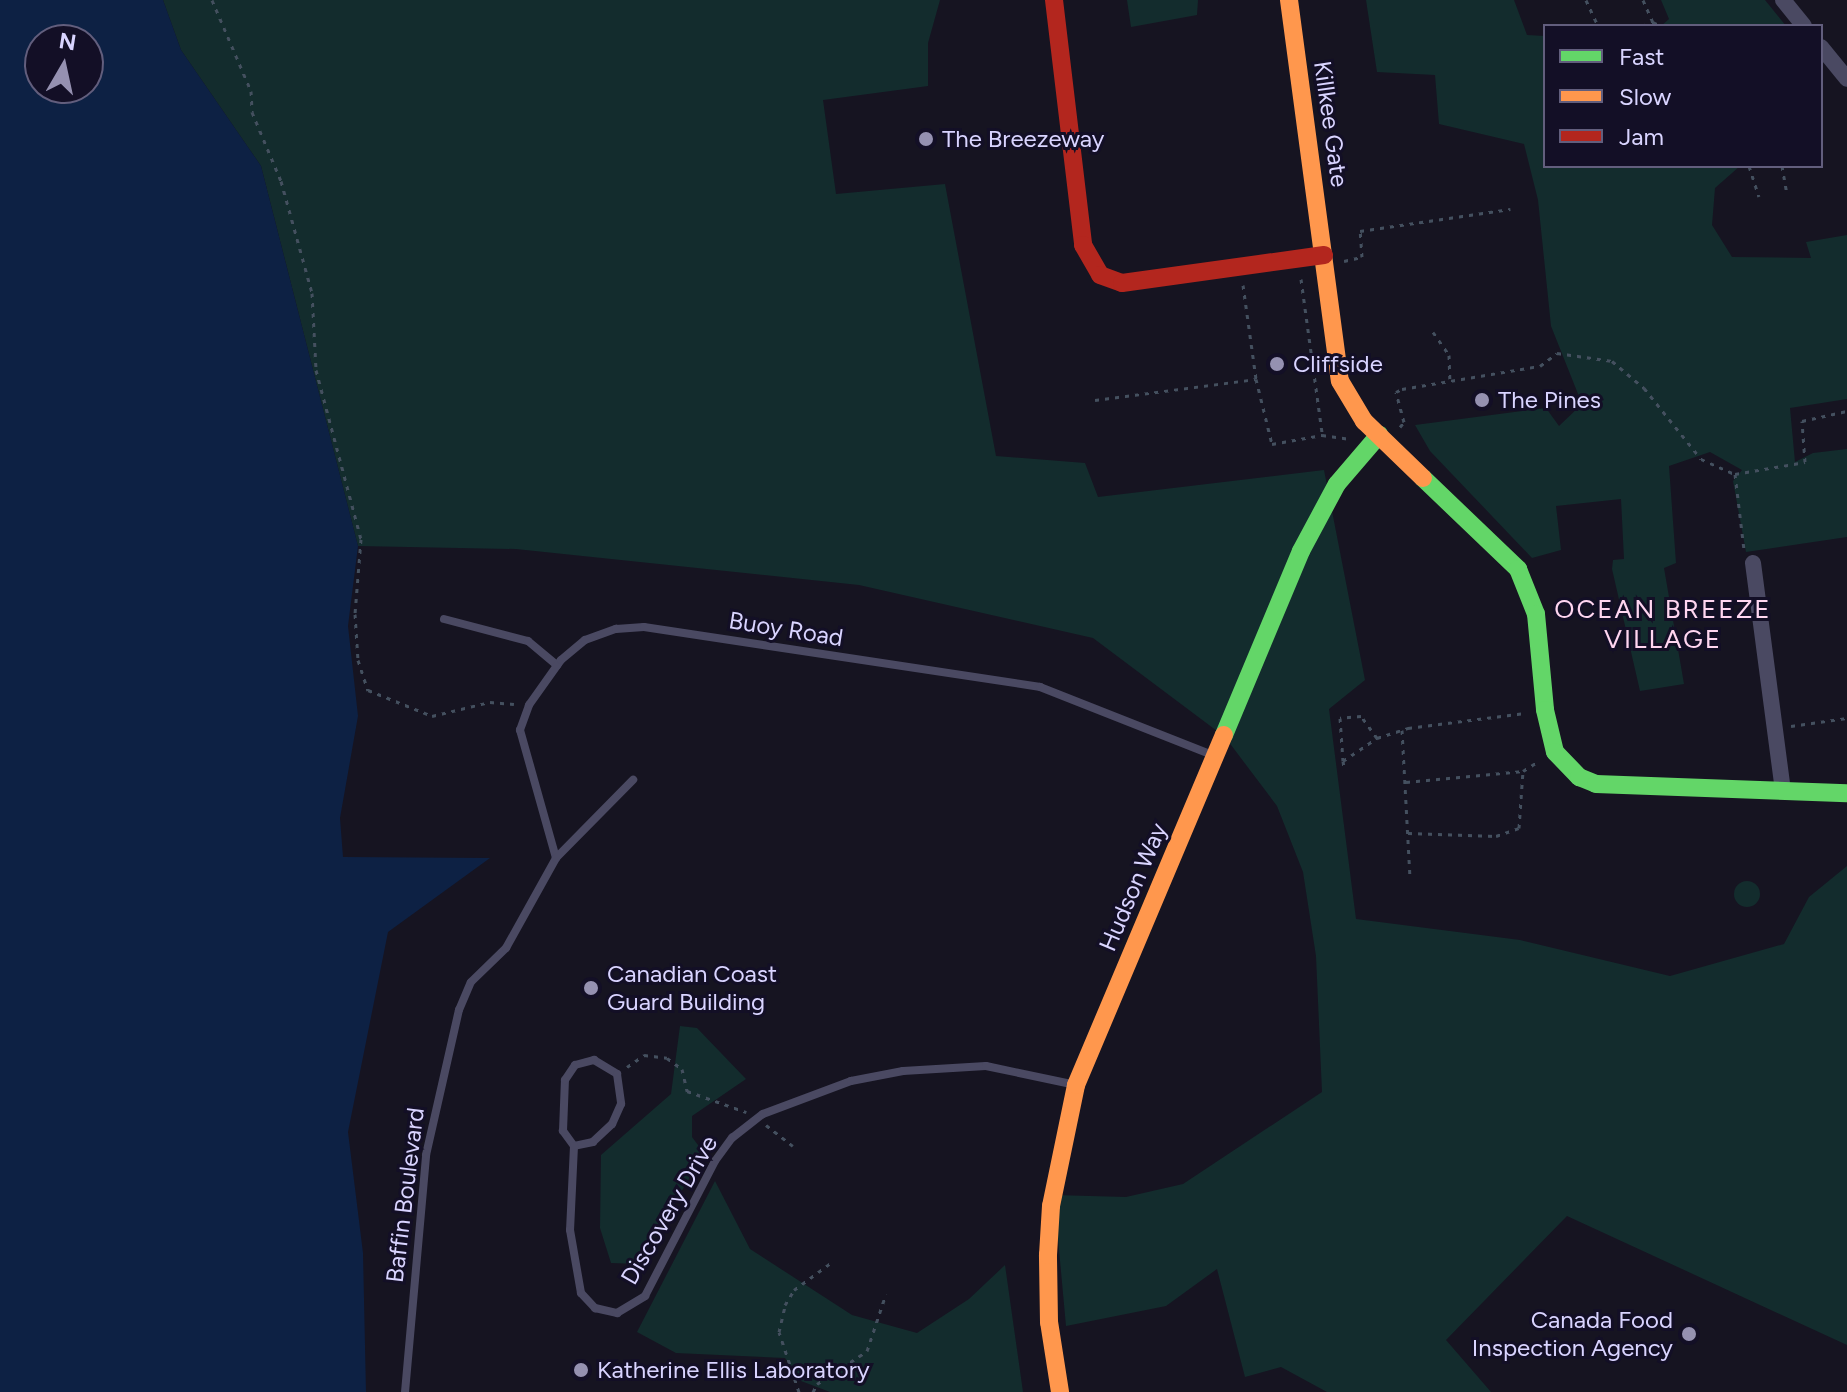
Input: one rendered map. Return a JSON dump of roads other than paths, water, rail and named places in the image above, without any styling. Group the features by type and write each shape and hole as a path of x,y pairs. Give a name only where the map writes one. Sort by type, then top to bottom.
{"street":[{"path":"1054,0 1083,245 1100,275 1122,283 1324,255"},
{"name":"Killkee Gate","path":"1289,0 1340,381 1384,439 1518,569 1530,590 1550,737 1555,752 1579,777 1618,787 1847,793"},
{"path":"1783,0 1802,24"},
{"path":"1823,49 1847,79"},
{"name":"Hudson Way","path":"1060,1392 1049,1322 1048,1255 1051,1206 1076,1085 1318,514 1384,439"},
{"path":"1749,562 1783,791"}],"lane":[{"path":"444,619 528,641 557,665"},
{"name":"Buoy Road","path":"556,858 520,730 529,705 557,665 585,640 616,629 644,627 1040,687 1214,755"},
{"name":"Baffin Boulevard","path":"405,1392 426,1155 459,1010 471,982 506,948 556,858 633,780"},
{"name":"Discovery Drive","path":"574,1146 589,1146 618,1115 617,1074 594,1060 569,1072 563,1131 574,1146 570,1230 581,1293 595,1308 617,1313 645,1296 715,1161 756,1118 851,1081 903,1071 986,1066 1076,1085"}],"water":[{"path":"0,0 163,0 181,50 261,166 358,546 348,626 358,716 340,818 343,857 490,858 388,932 348,1132 363,1253 366,1392 0,1392"}],"place":[{"name":"The Breezeway","path":"926,139"},
{"name":"Cliffside","path":"1277,364"},
{"name":"The Pines","path":"1482,400"},
{"name":"Canadian Coast Guard Building","path":"591,988"},
{"name":"Canada Food Inspection Agency","path":"1689,1334"},
{"name":"Katherine Ellis Laboratory","path":"581,1370"}],"district":[{"name":"OCEAN BREEZE VILLAGE","path":"1663,625"}]}
